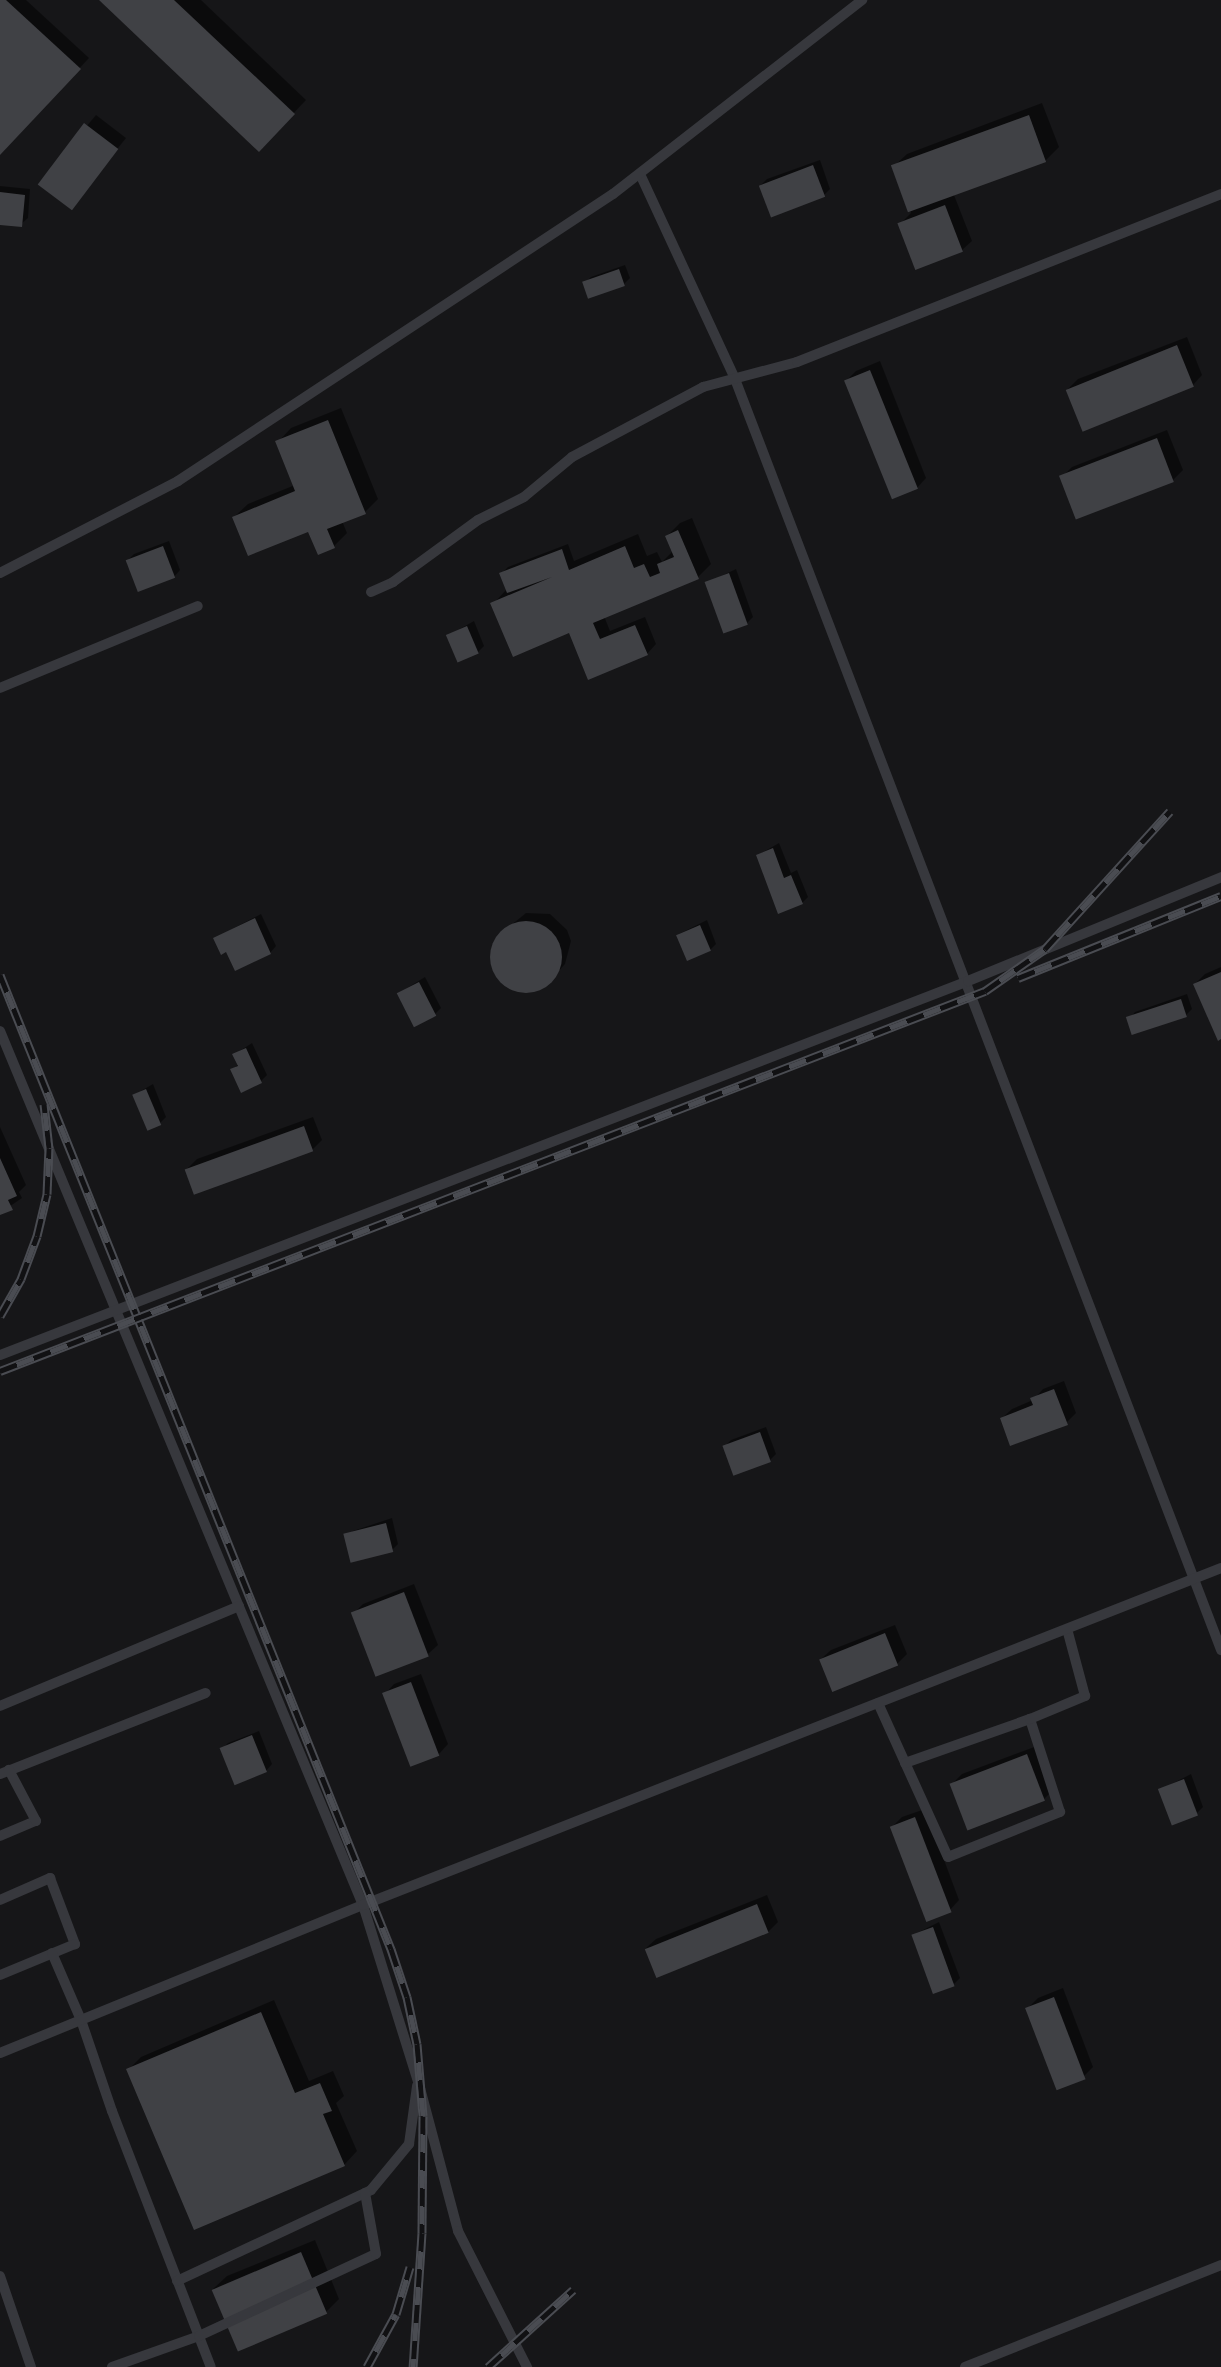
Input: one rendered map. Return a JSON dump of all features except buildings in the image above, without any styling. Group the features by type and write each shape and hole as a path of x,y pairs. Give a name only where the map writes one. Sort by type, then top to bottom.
{"lane":[{"path":"0,573 178,481 640,174 862,0"},
{"path":"640,174 735,379 968,981 1221,1650"},
{"path":"371,592 393,582 478,520 524,497 572,457 703,387 797,362 1221,194"},
{"path":"0,688 198,606"},
{"path":"0,1355 968,981 1221,877"},
{"path":"0,1031 363,1905 418,2080 458,2231 527,2367"},
{"path":"0,2053 363,1905 1221,1568"},
{"path":"0,1706 239,1606"},
{"path":"905,1763 1085,1696 1067,1629"},
{"path":"0,1836 36,1821 5,1772 206,1693"},
{"path":"878,1703 948,1857 1060,1812 1030,1719"},
{"path":"0,1900 50,1878 75,1944 0,1975"},
{"path":"52,1953 81,2020 211,2367"},
{"path":"177,2281 365,2193 409,2144 418,2080"},
{"path":"112,2367 199,2336 376,2254 365,2193"},
{"path":"965,2367 1221,2265"},
{"path":"0,2276 31,2367"}],"railway":[{"path":"0,1371 985,991 1045,949 1170,811"},
{"path":"1018,978 1221,896"},
{"path":"0,975 391,1949 407,1997 417,2044 423,2116 422,2233 413,2367"},
{"path":"0,1316 21,1279 37,1236 47,1194 49,1148 44,1104"},
{"path":"367,2367 396,2314 410,2267"},
{"path":"488,2367 573,2290"}]}
